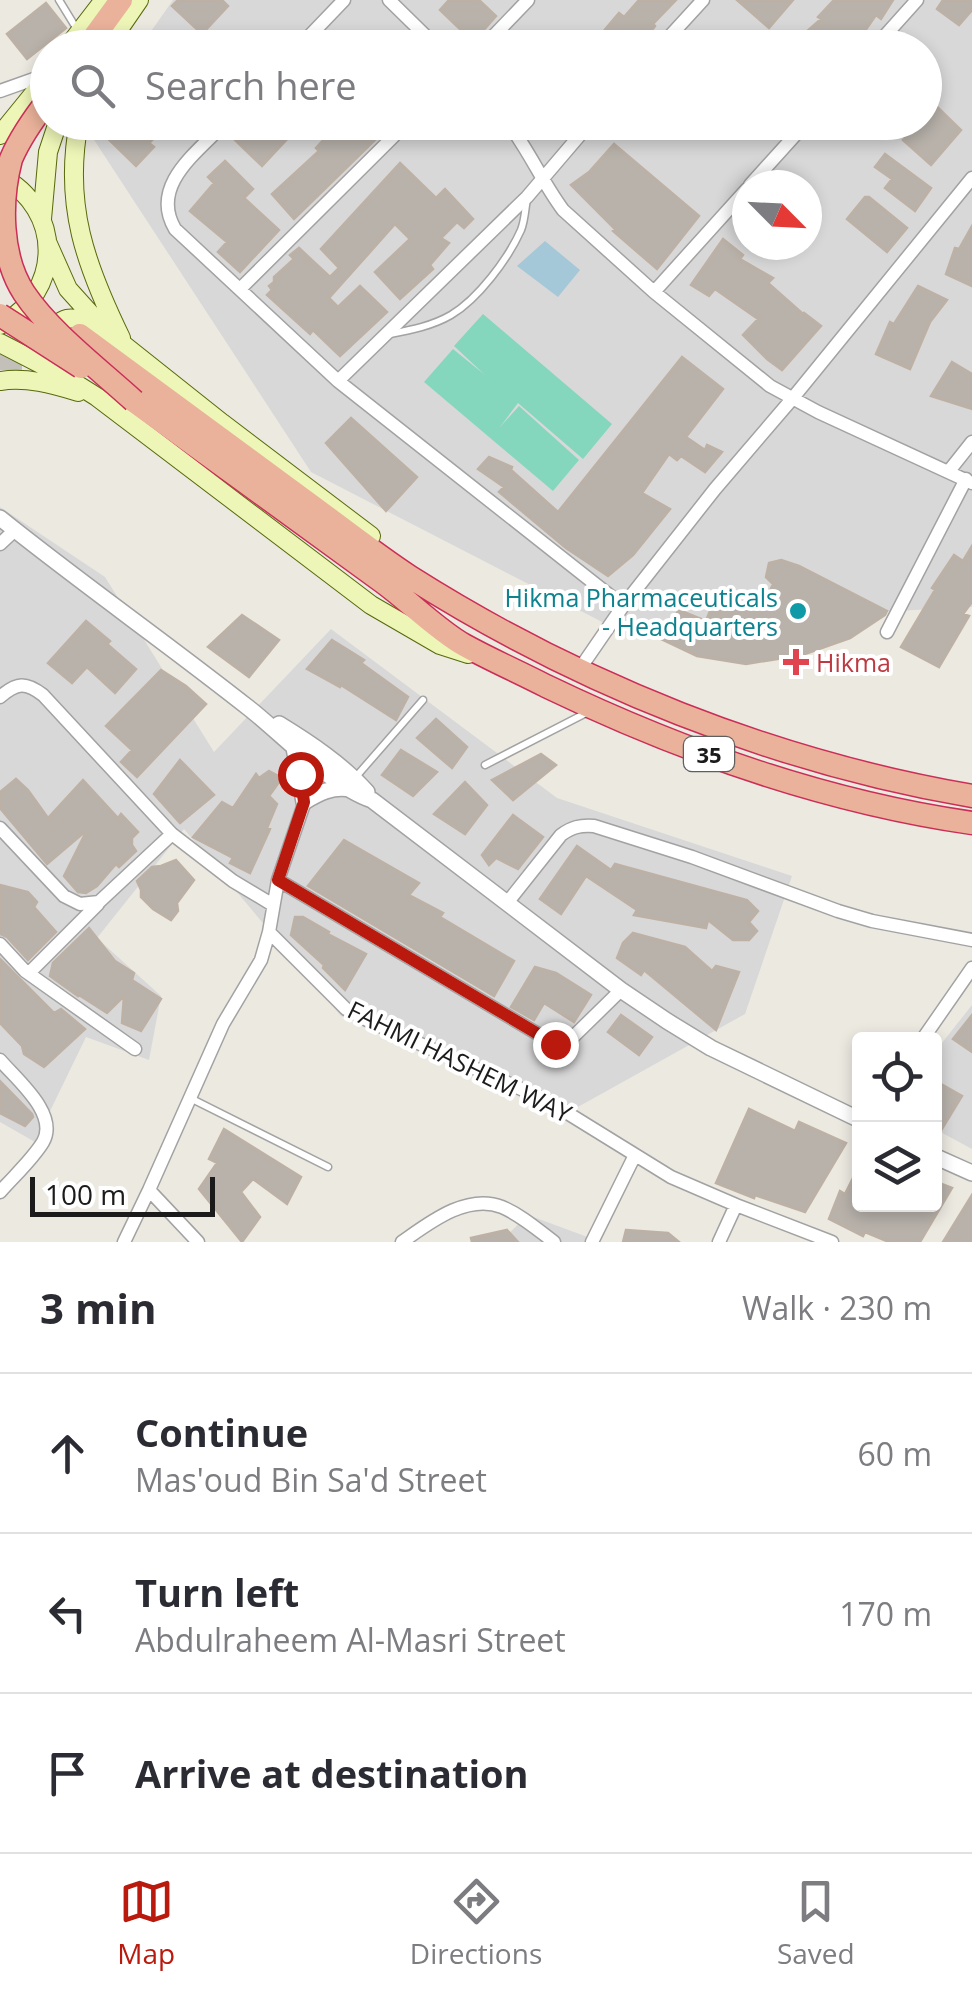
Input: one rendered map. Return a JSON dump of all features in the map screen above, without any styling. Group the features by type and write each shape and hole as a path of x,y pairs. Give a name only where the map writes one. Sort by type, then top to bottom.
{"highway":[{"path":"97,30 121,0"},
{"path":"30,126 6,177 2,217 6,252 18,283 33,304 134,401"},
{"name":"35","path":"0,315 134,401 460,643 594,709 682,744 838,796 917,816 972,823"},
{"name":"35","path":"80,335 120,360 406,574 496,628 578,670 698,720 889,780 972,796"}],"main road":[{"path":"92,30 104,0"},
{"path":"102,30 139,0"},
{"path":"30,98 6,128 11,146 17,152 29,153 43,140"},
{"path":"42,220 52,140"},
{"path":"77,140 72,173 76,218 120,360"},
{"path":"0,176 29,198 42,220 68,289 105,330 120,360"},
{"path":"0,326 22,311 38,288 45,271 48,244"},
{"path":"105,330 69,318 59,321 50,335 50,354 58,367 78,384 371,605 440,645 496,661"},
{"path":"0,343 78,384"},
{"path":"0,381 50,383 97,397"}],"street":[{"path":"315,30 344,0"},
{"path":"390,0 420,30"},
{"path":"499,30 528,0"},
{"path":"675,30 702,0"},
{"path":"890,30 917,0"},
{"path":"0,91 30,81"},
{"path":"210,140 172,181 166,202 176,229 338,381 623,606"},
{"path":"240,289 390,140"},
{"path":"520,140 562,210 750,372 792,399 969,481 887,632"},
{"path":"338,381 527,198 576,140"},
{"path":"764,170 791,140"},
{"path":"578,670 715,490 972,178"},
{"path":"654,292 732,206"},
{"path":"949,471 972,442"},
{"path":"0,518 256,713 294,748 320,759"},
{"path":"0,544 15,530"},
{"path":"0,697 22,685 32,686 44,695 172,834 233,881 273,905"},
{"path":"256,713 282,726 372,800 621,990 711,1048 852,1116"},
{"path":"294,748 304,802"},
{"path":"124,1242 222,1024 261,960 278,880 320,759"},
{"path":"304,802 325,790 352,784"},
{"path":"507,903 561,835 570,828 594,826 838,911 972,940"},
{"path":"0,828 64,896 80,904 99,902"},
{"path":"30,973 172,834"},
{"path":"278,880 555,1044 565,1044 621,990"},
{"name":"FAHMI HASHEM WAY","path":"269,932 346,1009 548,1101 671,1177 832,1242"},
{"path":"0,944 15,962 135,1049"},
{"path":"928,1032 969,978"},
{"path":"0,1060 44,1112 47,1127 43,1141 0,1192"},
{"path":"592,1242 635,1155"},
{"path":"942,1160 972,1173"},
{"path":"150,1190 198,1242"},
{"path":"402,1242 449,1212 482,1202 512,1212 554,1242"},
{"path":"720,1242 736,1205"}],"lane":[{"path":"59,0 80,30"},
{"path":"385,336 423,328 472,300 520,232 527,198"},
{"path":"352,784 422,700"},
{"path":"485,764 594,709"},
{"path":"189,1098 328,1167"}],"shaded area":[{"path":"173,0 972,0 972,607 610,626 311,472 94,140 942,140 942,30 152,30"},
{"path":"0,507 105,577 214,752 331,629 557,798 792,876 745,1014 576,1108 341,1016 184,829 97,938 161,996 149,1060 86,1037 35,1142 0,1122"},
{"path":"972,1005 972,1149 942,1133 942,1043"},
{"path":"528,1215 601,1242 500,1242"}],"green space":[{"path":"483,314 612,424 583,459 518,403 500,427 519,406 579,460 553,491 424,382 453,349 485,375 454,346"}],"water":[{"path":"545,241 580,270 558,297 517,266"}],"building":[{"path":"178,0 222,0 228,6 206,30 198,30 172,6"},
{"path":"449,0 479,0 496,16 484,30 461,30 440,10"},
{"path":"639,0 676,0 652,30 605,30 619,13 624,17"},
{"path":"737,0 793,0 769,28"},
{"path":"834,0 893,0 881,19 876,15 866,30 808,30 821,19 818,17"},
{"path":"943,0 972,0 972,10 959,25 937,9"},
{"path":"46,3 66,28 30,30 27,59 7,34"},
{"path":"942,112 961,130 931,165 903,140 942,140"},
{"path":"109,140 152,140 149,143 154,147 136,166"},
{"path":"235,140 286,140 262,166"},
{"path":"323,140 375,140 294,219 272,194 319,151 316,148"},
{"path":"614,144 699,216 657,269 613,231 571,185 589,172"},
{"path":"885,154 931,188 915,211 885,188 892,179 875,167"},
{"path":"225,161 253,189 244,198 279,230 240,272 218,252 227,242 190,211 214,183 208,177"},
{"path":"400,163 436,198 445,189 473,219 464,228 457,222 441,238 449,243 430,265 433,269 400,299 375,272 410,239 395,224 329,298 338,307 360,286 387,312 340,356 267,295 272,290 269,286 299,248 330,277 339,268 321,249"},
{"path":"865,197 907,228 887,252 847,219"},
{"path":"972,226 972,286 946,274 955,248 959,249"},
{"path":"723,239 732,246 732,260 742,260 773,278 768,283 821,326 782,370 743,335 758,319 715,289 709,296 691,285"},
{"path":"918,286 947,300 930,322 910,369 876,354 890,322 894,324"},
{"path":"682,357 723,389 686,437 705,450 707,445 722,452 705,472 681,456 677,460 669,454 642,493 670,509 633,555 608,576 566,548 499,492 504,487 478,469 489,457 512,467 558,512"},
{"path":"952,362 972,374 972,409 931,396"},
{"path":"351,418 417,477 386,511 326,443"},
{"path":"972,546 972,602 963,614 969,616 939,667 901,647 954,555 963,561"},
{"name":"Hikma Pharmaceuticals - Headquarters","path":"781,560 887,611 885,615 850,638 802,655 746,664 697,656 659,638 679,610 706,621 712,606 732,609 766,600 773,584 766,577 769,563"},
{"path":"242,615 279,640 249,677 208,647"},
{"path":"86,621 136,669 115,693 87,667 72,683 48,663"},
{"path":"332,640 364,660 361,663 408,697 396,720 341,685 307,669"},
{"path":"161,670 206,704 137,777 121,762 132,750 106,726"},
{"path":"436,719 467,747 452,768 417,738"},
{"path":"401,750 437,772 413,796 382,775"},
{"path":"541,754 556,765 513,800 492,780"},
{"path":"180,760 214,795 180,823 154,794"},
{"path":"269,771 282,778 269,796 277,804 250,873 230,863 233,858 193,837 222,802 233,808 256,774 259,778"},
{"path":"16,779 48,818 83,780 118,818 121,814 138,832 132,838 136,851 119,867 116,864 97,886 86,893 78,892 64,876 87,830 47,864 0,808 0,792"},
{"path":"465,782 487,805 465,834 434,814"},
{"path":"513,815 543,837 518,869 496,858 489,865 482,855"},
{"path":"344,840 419,883 409,895 514,961 494,996 308,886"},
{"path":"577,846 611,870 615,864 747,900 758,911 749,922 757,931 749,940 733,940 708,920 706,928 634,915 637,910 586,876 561,914 540,899"},
{"path":"176,860 194,880 177,903 178,911 171,920 141,897 137,881 152,867"},
{"path":"0,885 28,892 37,902 34,907 56,932 28,960 0,934"},
{"path":"295,917 303,917 366,954 345,990 291,935"},
{"path":"89,928 115,961 134,973 132,980 161,999 141,1031 122,1023 124,996 107,1013 50,976 53,963"},
{"path":"633,933 685,947 712,971 716,966 739,972 716,1030 644,970 641,975 617,958 623,943"},
{"path":"0,959 54,1013 61,1009 85,1029 44,1067 24,1054 22,1046 0,1023"},
{"path":"535,967 556,973 591,995 574,1022 544,1003 534,1020 511,1007"},
{"path":"621,1015 652,1037 639,1055 608,1032"},
{"path":"972,1015 972,1052 953,1039"},
{"path":"0,1081 32,1114 25,1126 0,1113"},
{"path":"942,1085 962,1096 942,1129"},
{"path":"749,1109 795,1131 799,1122 846,1143 805,1212 716,1183"},
{"path":"224,1129 301,1177 287,1204 253,1179 241,1192 260,1217 242,1242 199,1189 217,1163 209,1159"},
{"path":"852,1180 852,1212 938,1212 920,1242 889,1242 865,1232 863,1236 829,1219 840,1191 845,1194"},
{"path":"942,1184 952,1188 942,1205"},
{"path":"972,1195 972,1242 943,1242"},
{"path":"507,1230 518,1242 472,1242 471,1238"},
{"path":"626,1230 668,1233 679,1242 623,1242"}],"tunnel":[{"path":"0,359 38,359"}],"place":[{"name":"Hikma Pharmaceuticals - Headquarters","path":"798,611"},
{"name":"Hikma","path":"796,662"}],"route":[{"path":"300,774 304,802 278,880 555,1044"}]}
